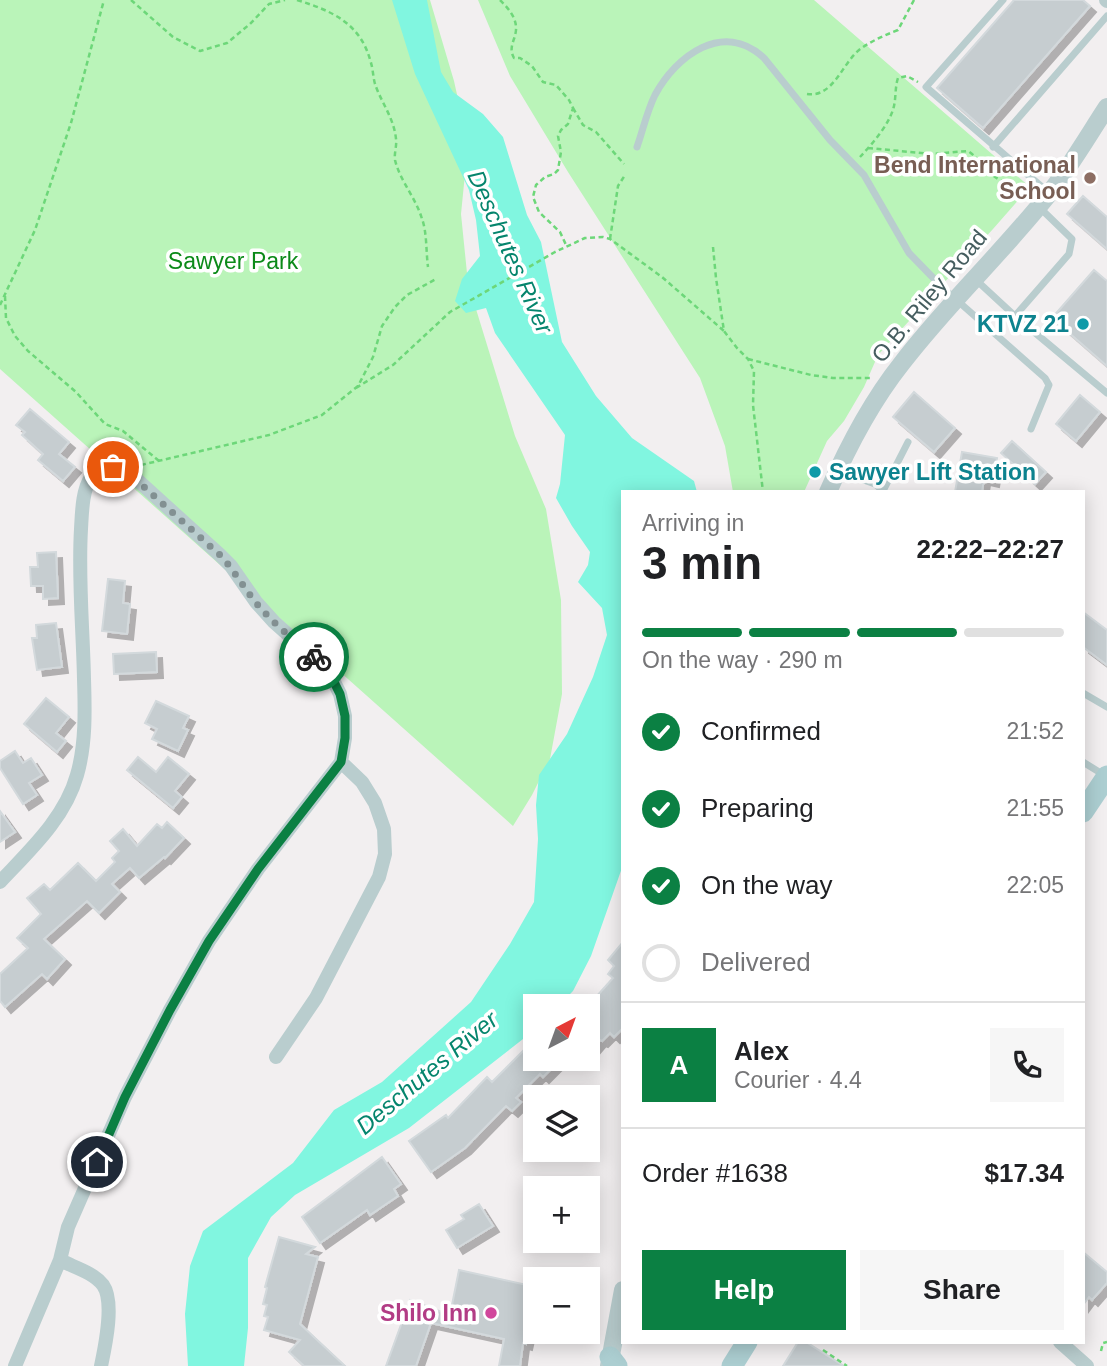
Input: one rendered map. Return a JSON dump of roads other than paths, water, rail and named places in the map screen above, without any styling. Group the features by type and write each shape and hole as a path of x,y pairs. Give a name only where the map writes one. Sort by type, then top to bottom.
{"main road":[{"path":"1085,809 1107,776"},
{"path":"732,1366 746,1344"}],"street":[{"name":"O.B. Riley Road","path":"829,490 856,434 890,379 924,335 975,279 1038,198 1074,159 1107,107"},
{"path":"0,882 44,835 65,805 77,775 83,748 85,707 80,545 82,510 91,476 108,468 121,470 134,478 220,555 274,622 319,662 340,694 345,716 345,738 341,762 258,869 209,941 170,1010 125,1097 68,1227 60,1260 15,1366"},
{"path":"276,1057 316,999 379,877 385,854 384,829 375,803 362,782 341,762"},
{"path":"60,1260 90,1275 103,1285 108,1299 101,1366"},
{"path":"612,1363 621,1303"},
{"path":"1062,1344 1087,1366"}],"lane":[{"path":"1003,0 926,87 993,146 1072,239 1069,254 1015,316"},
{"path":"993,146 1107,16"},
{"path":"637,147 654,97 674,67 690,54 726,40 753,48 863,175 909,253 956,300 1045,378 1049,385 1031,429"},
{"path":"975,279 1107,393"},
{"path":"884,490 908,442"},
{"path":"837,471 875,484 883,490"},
{"path":"1085,694 1107,707"},
{"path":"1085,763 1107,776"}],"water":[{"name":"Deschutes River","path":"392,0 427,0 441,72 453,92 483,114 503,137 527,215 541,242 562,342 596,396 632,438 694,481 696,490 621,490 621,871 591,956 573,991 570,994 523,994 523,1039 409,1128 295,1195 271,1217 248,1258 248,1328 244,1366 188,1366 185,1314 190,1266 203,1231 293,1163 334,1110 382,1082 471,1002 510,944 534,902 539,775 567,734 593,677 607,635 602,608 578,582 588,565 590,552 556,498 565,435 495,333 486,308 466,313 455,301 462,279 480,256 469,190 415,74"}],"place":[{"name":"Bend International School","path":"1090,178"},
{"name":"KTVZ 21","path":"1083,324"},
{"name":"Sawyer Lift Station","path":"815,472"},
{"name":"Shilo Inn","path":"491,1313"}],"park label":[{"name":"Sawyer Park","path":"233,261"}]}
